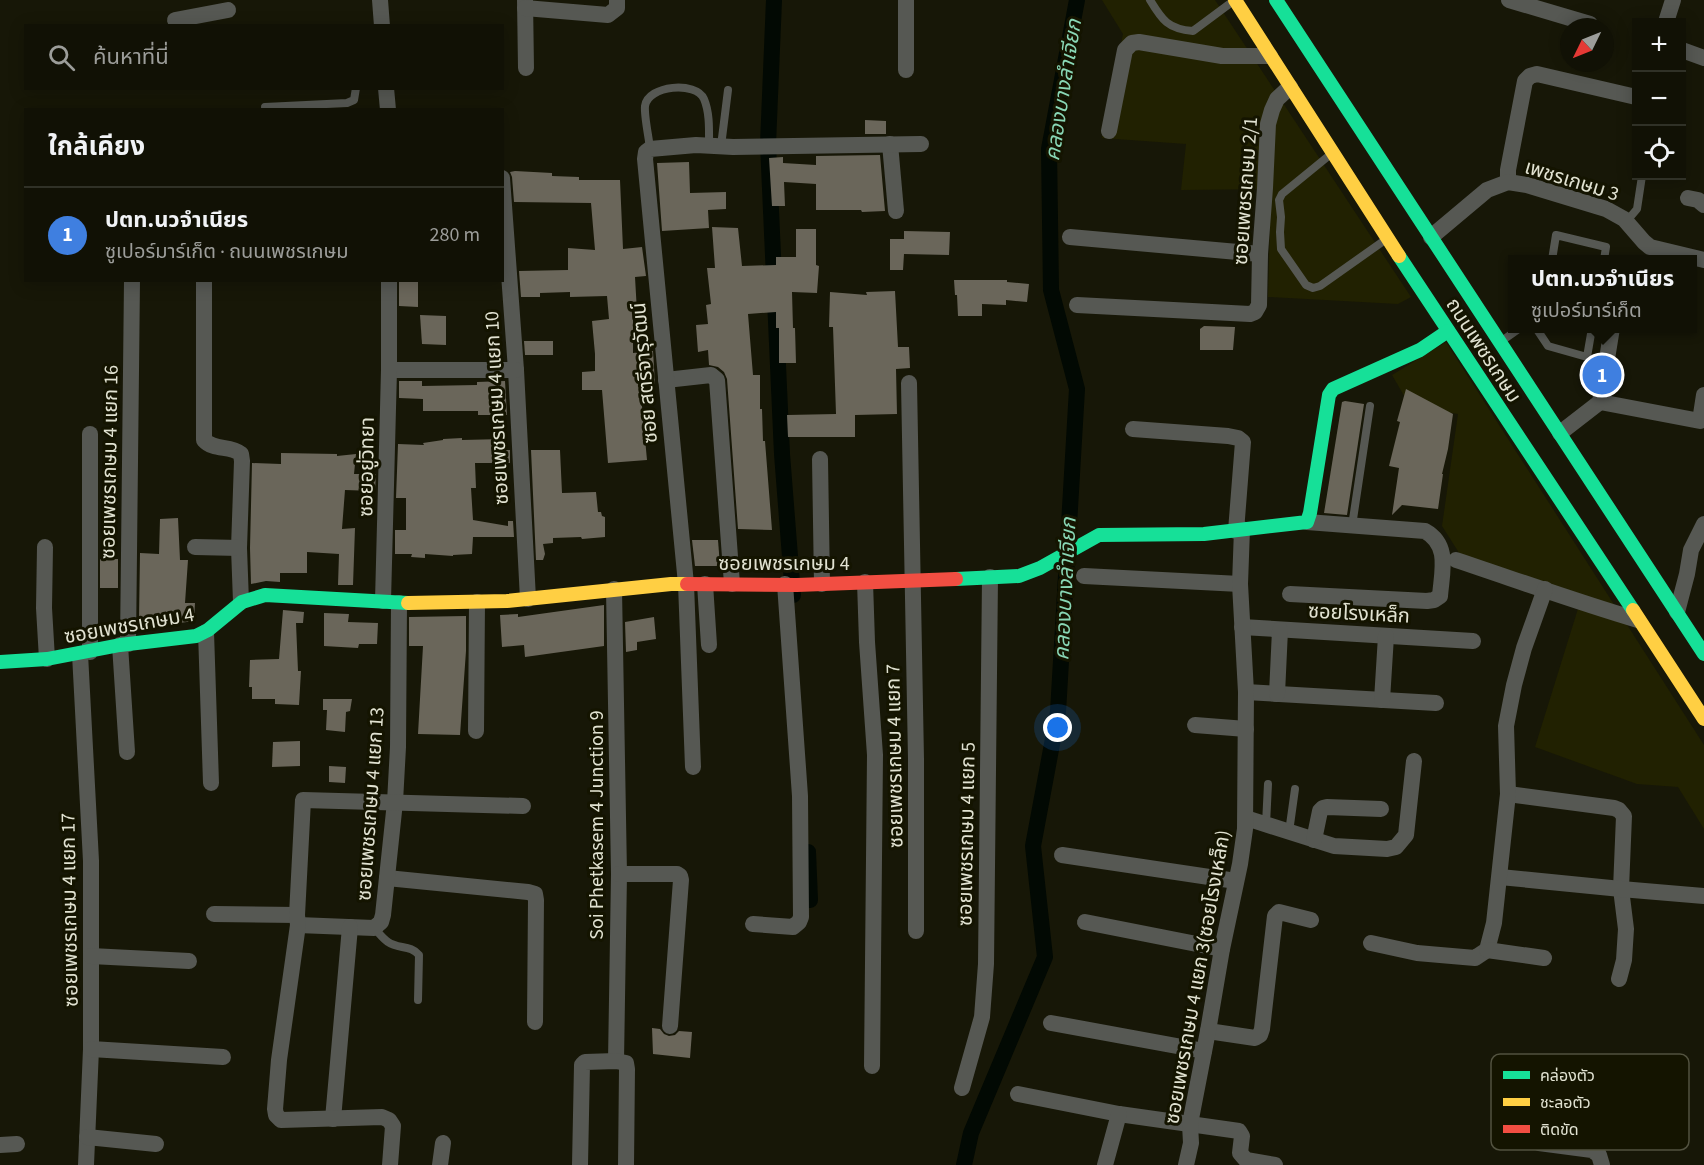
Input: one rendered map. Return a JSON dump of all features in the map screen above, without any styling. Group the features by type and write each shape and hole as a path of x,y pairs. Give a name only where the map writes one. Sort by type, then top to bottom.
{"main road":[{"name":"ถนนเพชรเกษม","path":"1235,0 1448,331 1704,719"},
{"name":"ถนนเพชรเกษม","path":"1278,1 1704,654"},
{"path":"1307,522 1329,395 1333,389 1420,350 1448,331"},
{"name":"ซอยเพชรเกษม 4","path":"0,662 47,659 124,645 196,636 206,632 241,602 265,595 391,602 477,602 686,584 790,585 1019,576 1034,572 1099,535 1204,534 1307,522"}],"street":[{"path":"380,0 382,24"},
{"path":"526,68 525,4 608,15 617,8 617,0"},
{"path":"906,0 906,70"},
{"path":"1509,0 1570,18"},
{"path":"1667,18 1673,0"},
{"path":"175,20 229,12"},
{"path":"1109,131 1125,50 1132,43 1139,42 1222,56 1270,56"},
{"path":"1686,51 1704,58"},
{"path":"1508,182 1508,170 1525,81 1530,76 1537,74 1632,96"},
{"name":"ซอยเพชรเกษม 2/1","path":"1077,304 1251,314 1255,312 1259,305 1268,124 1277,99 1290,87"},
{"path":"386,90 388,108"},
{"path":"890,144 896,211"},
{"path":"648,154 696,145 782,147 921,144"},
{"name":"ซอย สตรีจารุวัฒน์","path":"648,154 666,380 686,584 693,767"},
{"name":"เพชรเกษม 3","path":"1431,237 1488,190 1508,182 1527,185 1606,209 1626,222 1650,247 1693,255"},
{"path":"1688,198 1698,200 1704,206"},
{"name":"ซอยเพชรเกษม 4 แยก 10","path":"504,205 516,370 528,599"},
{"path":"1070,237 1260,254"},
{"name":"ซอยเพชรเกษม 4 แยก 16","path":"127,752 124,645 132,282"},
{"path":"204,282 204,440 213,447 236,450 241,454 239,548 241,602"},
{"name":"ซอยอยู่วิทยา","path":"389,282 391,602"},
{"path":"1560,433 1600,402 1611,333"},
{"path":"389,370 516,370"},
{"path":"666,380 711,375 717,380 732,584"},
{"name":"ซอยเพชรเกษม 4 แยก 7","path":"909,383 916,759 916,931"},
{"path":"1600,402 1700,421 1704,395"},
{"name":"ซอยเพชรเกษม 4 แยก 3(ซอยโรงเหล็ก)","path":"1133,429 1228,436 1238,438 1243,442 1239,530 1246,692 1246,818 1190,1124 1191,1143 1186,1165"},
{"name":"ซอยเพชรเกษม 4 แยก 17","path":"86,1165 91,1049 91,856 85,653 90,434"},
{"path":"820,459 822,584"},
{"path":"1290,594 1427,601 1440,596 1443,556 1437,539 1425,531 1307,522"},
{"path":"1677,612 1691,550 1704,524"},
{"path":"45,547 44,608 47,659"},
{"path":"195,547 239,548"},
{"path":"1456,560 1598,609 1638,620"},
{"path":"1084,576 1240,584"},
{"name":"ซอยเพชรเกษม 4 แยก 5","path":"962,1088 982,1017 986,964 990,577"},
{"path":"865,582 875,755 872,1066"},
{"path":"705,584 709,645"},
{"path":"753,924 793,927 801,917 800,796 790,585"},
{"name":"Soi Phetkasem 4 Junction 9","path":"614,589 619,874 616,1061"},
{"path":"1371,943 1418,953 1475,958 1486,950 1494,923 1508,794 1506,726 1514,685 1545,589"},
{"name":"ซอยเพชรเกษม 4 แยก 13","path":"214,914 297,920 350,927 374,928 381,922 398,747 391,602"},
{"path":"476,731 477,602"},
{"name":"ซอยโรงเหล็ก","path":"1242,627 1473,641"},
{"path":"1277,694 1281,630"},
{"path":"206,632 211,783"},
{"path":"1382,700 1386,636"},
{"path":"1246,692 1436,703"},
{"path":"1195,725 1246,729"},
{"path":"1246,818 1334,846 1387,849 1396,847 1406,835 1414,761"},
{"path":"1508,794 1619,810 1624,816 1622,890 1626,929 1624,960 1619,979"},
{"path":"390,1165 393,1126 389,1120 382,1117 281,1120 276,1115 279,1060 297,920 303,800 523,806"},
{"path":"1314,840 1320,812 1323,808 1381,809"},
{"path":"1062,855 1236,881"},
{"path":"619,874 677,874 680,876 670,1026"},
{"path":"1500,877 1704,896"},
{"path":"387,878 535,894 535,1022"},
{"path":"1208,1031 1255,1038 1260,1035 1275,916 1279,912 1285,912 1311,920"},
{"path":"1085,922 1222,949"},
{"path":"333,1119 350,927"},
{"path":"1486,950 1544,958"},
{"path":"91,956 189,961"},
{"path":"1051,1023 1204,1051"},
{"path":"91,1049 223,1057"},
{"path":"580,1165 582,1065 585,1062 616,1061 626,1063 627,1068 626,1165"},
{"path":"1018,1094 1119,1114 1239,1131 1242,1136 1240,1153 1246,1160 1275,1165"},
{"path":"1106,1165 1119,1114"},
{"path":"87,1137 156,1144"},
{"path":"440,1165 443,1143"},
{"path":"1592,1150 1599,1155 1602,1165"}],"lane":[{"path":"1150,0 1160,17 1170,26 1193,31 1235,0"},
{"path":"648,154 645,106 648,98 658,91 680,88 695,90 704,97 715,146"},
{"path":"265,107 347,103 354,100 356,90"},
{"path":"715,146 728,90"},
{"path":"1333,153 1293,184 1279,200 1281,249 1294,270 1306,285 1313,288 1320,286 1388,238"},
{"path":"1626,222 1637,209 1641,180"},
{"path":"1553,255 1556,235 1606,247 1605,255"},
{"path":"1500,342 1513,333"},
{"path":"1539,333 1548,346 1587,357 1591,333"},
{"path":"1352,526 1370,406"},
{"path":"1266,824 1268,784"},
{"path":"1289,832 1295,789"},
{"path":"374,928 387,942 410,948 419,955 418,1000"}],"shaded area":[{"path":"1102,0 1215,0 1411,297 1398,304 1268,297 1271,189 1181,190 1186,144 1102,138 1123,34"},
{"path":"1446,342 1704,745 1704,829 1678,787 1637,784 1535,747 1581,599 1461,556 1442,526 1458,414 1410,406 1392,375"}],"building":[{"path":"865,120 886,121 886,134 865,134"},
{"path":"880,155 885,211 816,210 816,184 784,182 785,206 772,206 769,158 783,157 783,163 816,165 816,156"},
{"path":"689,162 690,193 726,192 726,209 708,210 709,228 662,231 657,163"},
{"path":"510,172 552,173 552,176 579,177 579,180 620,180 623,249 642,247 646,276 635,277 637,312 633,312 633,353 653,351 655,384 640,385 647,460 608,463 602,390 582,390 582,372 595,371 592,321 609,319 607,296 570,297 570,292 540,293 540,297 521,297 519,271 568,270 568,248 595,250 591,203 514,202"},
{"path":"712,227 738,228 742,266 776,265 776,257 796,257 796,229 816,229 816,265 819,266 817,293 792,292 796,363 779,363 779,328 776,328 776,312 748,314 753,375 760,375 760,409 762,409 772,530 738,529 727,379 718,367 709,365 708,350 698,352 696,325 708,324 706,305 711,304 707,268 715,268"},
{"path":"904,231 950,232 949,255 904,254 903,270 890,270 890,239 904,239"},
{"path":"954,280 1007,280 1007,282 1029,284 1027,302 1006,300 1006,305 982,304 982,316 958,316"},
{"path":"399,282 418,282 418,307 399,306"},
{"path":"895,291 898,347 909,347 910,368 896,369 897,414 855,415 855,437 788,437 787,415 836,414 833,327 829,327 830,292 867,295 866,292"},
{"path":"420,315 446,316 446,345 422,344"},
{"path":"1204,326 1235,327 1233,350 1200,350 1200,329"},
{"path":"524,341 553,341 553,355 525,355"},
{"path":"399,381 422,381 422,386 477,385 477,382 505,381 507,415 478,415 478,411 423,411 423,399 399,398"},
{"path":"1406,389 1453,414 1438,509 1402,505 1392,515 1399,468 1389,466 1400,422 1397,421"},
{"path":"1342,402 1364,404 1347,515 1324,513"},
{"path":"462,438 462,440 504,439 504,450 510,450 510,463 475,463 476,488 471,488 473,520 508,526 508,521 513,521 514,537 473,537 472,554 453,556 425,554 425,558 411,557 412,554 395,554 395,530 406,530 406,498 396,498 398,444 424,445 423,443 443,439"},
{"path":"531,450 560,450 562,493 596,492 598,512 605,517 605,537 553,538 553,543 543,544 545,554 543,560 536,560"},
{"path":"281,453 337,454 337,456 356,454 354,474 376,474 375,491 345,490 342,529 355,528 353,585 338,585 339,554 307,552 307,573 280,573 280,582 266,581 251,584 252,463 281,464"},
{"path":"178,518 180,560 188,560 185,603 195,603 194,621 158,626 159,621 139,619 140,553 159,554 160,519"},
{"path":"692,540 718,540 720,566 695,566"},
{"path":"100,559 118,559 118,588 100,588"},
{"path":"604,605 604,646 525,657 524,645 502,647 500,615 518,614 518,617"},
{"path":"283,610 304,612 303,623 296,623 298,671 301,671 299,705 275,704 275,699 252,699 252,687 249,687 250,660 279,659"},
{"path":"324,613 349,614 348,622 378,623 377,644 359,644 358,648 324,646"},
{"path":"466,616 460,735 418,734 423,646 409,646 409,617"},
{"path":"654,617 656,639 637,642 637,650 626,652 625,622"},
{"path":"323,699 352,699 350,711 346,712 345,732 326,730 327,710 323,710"},
{"path":"300,741 300,766 272,767 273,742"},
{"path":"329,766 346,767 345,783 329,782"},
{"path":"652,1028 660,1029 669,1036 679,1031 692,1032 690,1058 653,1054"}],"waterway":[{"path":"774,0 768,144 782,454 793,595"},
{"name":"คลองบางลำเจียก","path":"964,1165 971,1133 1045,957 1033,846 1058,712 1077,389 1051,290 1049,149 1077,0"},
{"path":"808,852 810,900"}],"traffic: fast":[{"path":"1276,0 1704,654"},
{"path":"1399,256 1633,610"},
{"path":"956,579 1019,576 1040,568 1099,535 1204,534 1307,522 1329,395 1333,389 1420,350 1448,331"},
{"path":"0,662 47,659 120,645 196,636 208,630 242,602 265,595 408,603"}],"traffic: slow":[{"path":"1235,0 1399,256"},
{"path":"408,603 507,601 687,584"},
{"path":"1633,610 1704,719"}],"traffic: jam":[{"path":"687,584 797,585 956,579"}],"place":[{"name":"ปตท.นวจำเนียร","path":"1602,375"}]}
